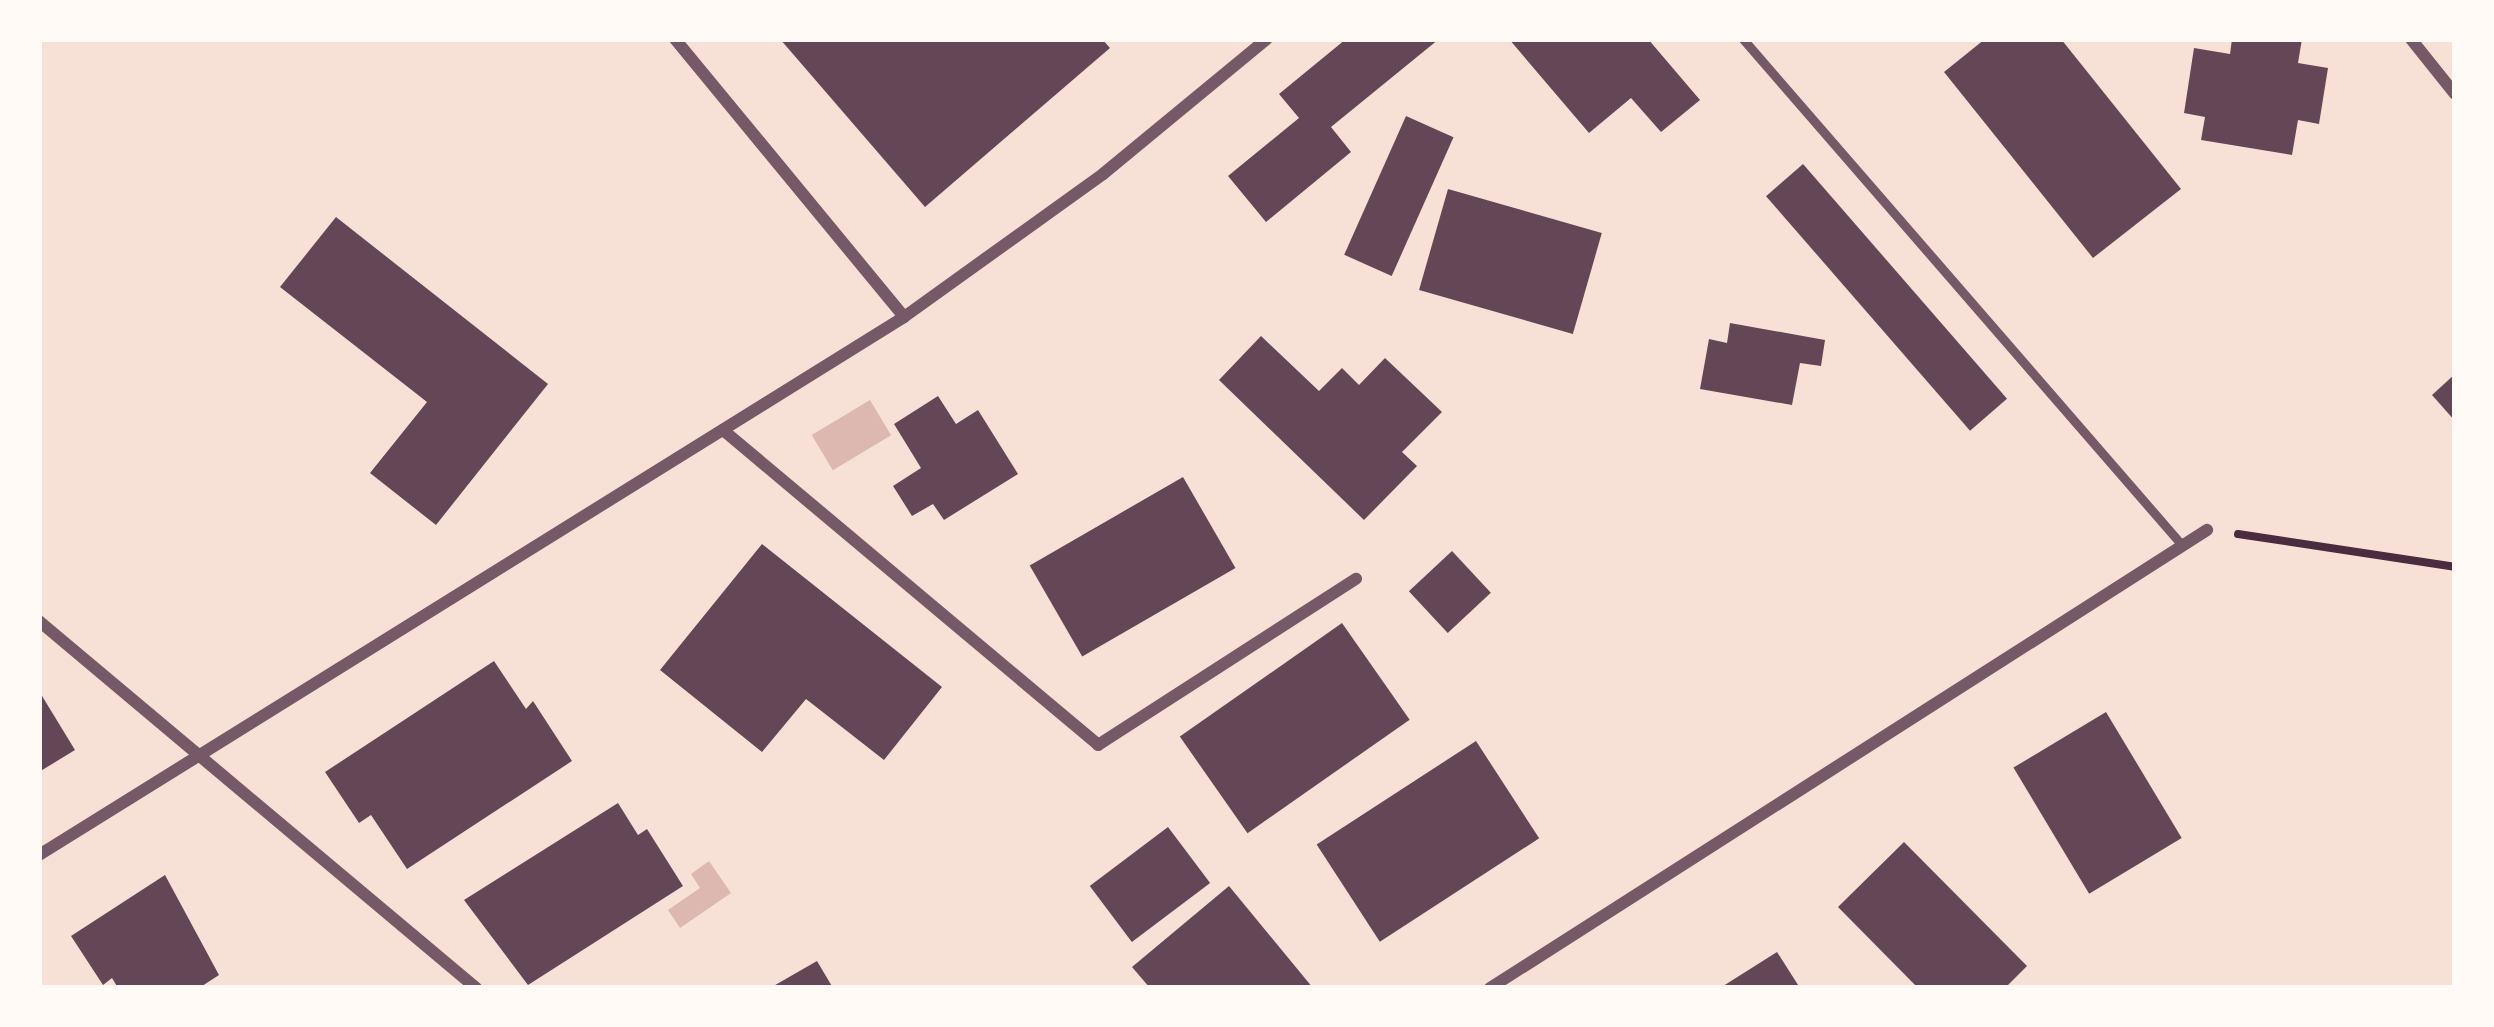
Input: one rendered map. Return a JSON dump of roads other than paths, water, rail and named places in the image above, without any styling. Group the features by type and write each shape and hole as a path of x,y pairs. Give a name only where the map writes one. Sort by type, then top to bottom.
{"street":[{"path":"675,39 904,316"},
{"path":"39,855 904,316 1103,174 1267,39"},
{"path":"2411,39 2455,94"},
{"path":"722,430 1098,745 1356,579"},
{"path":"1490,988 2207,530"},
{"path":"39,621 204,752 476,988"}],"lane":[{"path":"1743,39 2182,545"}]}
